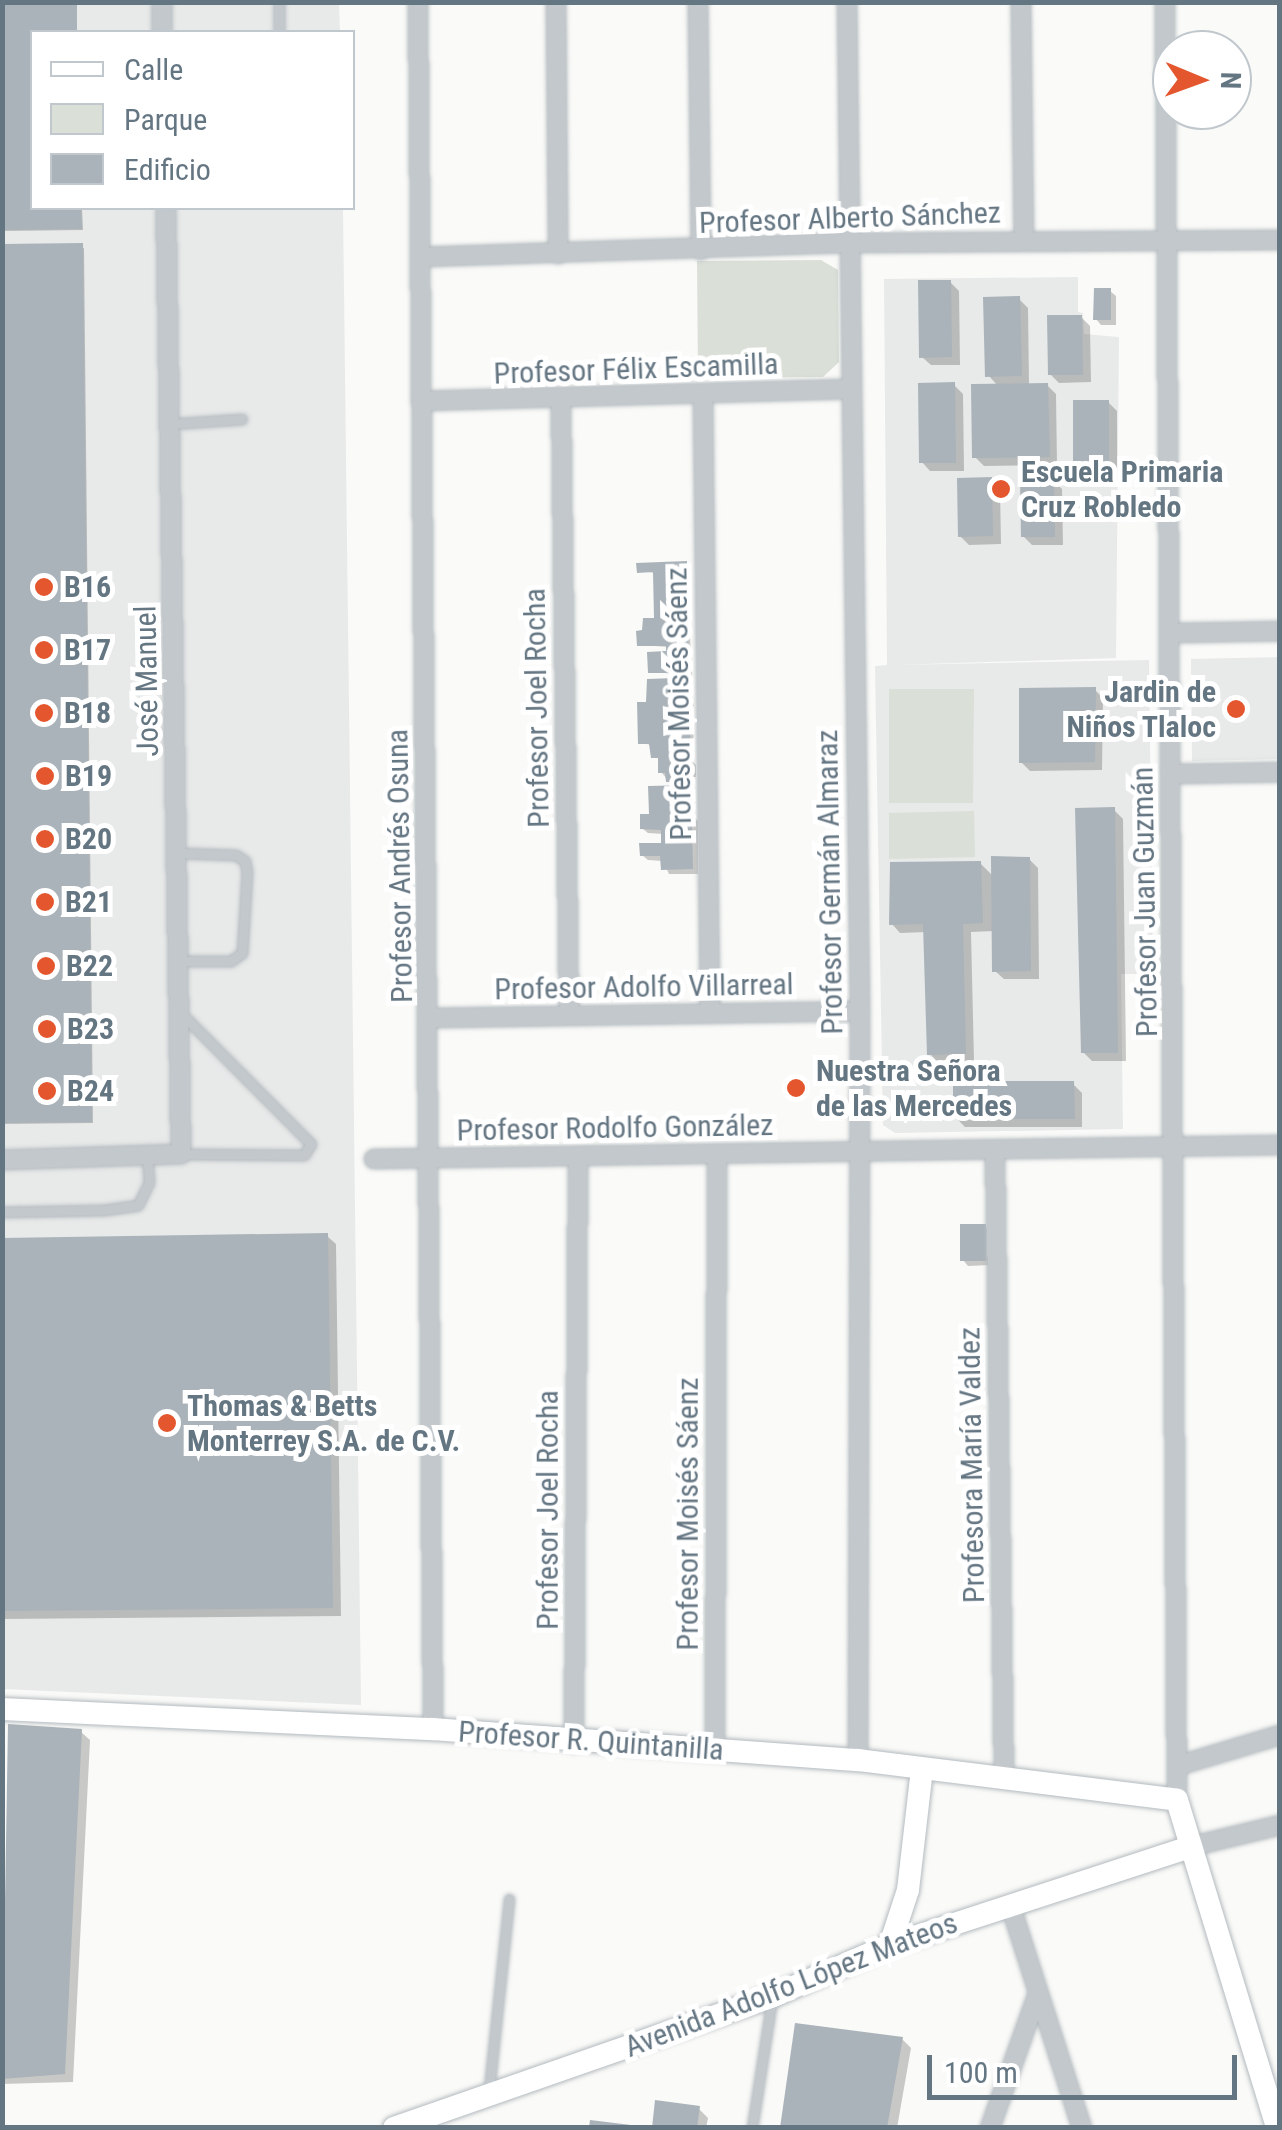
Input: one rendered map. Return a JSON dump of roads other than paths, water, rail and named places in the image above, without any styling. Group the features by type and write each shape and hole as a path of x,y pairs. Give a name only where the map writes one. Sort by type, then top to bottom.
{"street":[{"path":"162,2 162,30"},
{"name":"Profesor Andrés Osuna","path":"418,2 433,1729"},
{"path":"556,2 558,254"},
{"path":"698,2 701,250"},
{"name":"Profesor Germán Almaraz","path":"846,2 860,1011 858,1760"},
{"path":"1021,2 1024,240"},
{"name":"Profesor Juan Guzmán","path":"1164,2 1176,1147 1177,1800"},
{"name":"José Manuel","path":"166,210 181,1154"},
{"name":"Profesor Alberto Sánchez","path":"422,257 850,243 1280,240"},
{"name":"Profesor Félix Escamilla","path":"422,402 852,389"},
{"name":"Profesor Moisés Sáenz","path":"704,396 710,1012"},
{"name":"Profesor Joel Rocha","path":"561,400 568,1016"},
{"path":"1170,634 1280,631"},
{"path":"1170,774 1280,772"},
{"name":"Profesor Adolfo Villarreal","path":"429,1018 860,1011"},
{"name":"Profesor Rodolfo González","path":"374,1158 1280,1145"},
{"name":"Profesora María Valdez","path":"995,1150 1004,1779"},
{"path":"2,1160 181,1154"},
{"name":"Profesor Moisés Sáenz","path":"715,1751 718,1156"},
{"name":"Profesor Joel Rocha","path":"574,1743 578,1158"},
{"name":"Profesor R. Quintanilla","path":"2,1709 433,1729 574,1743 858,1760 1177,1800"},
{"path":"1177,1766 1280,1736"},
{"path":"890,1945 908,1890 922,1769"},
{"path":"1177,1800 1277,2128"},
{"path":"1189,1848 1280,1825"},
{"name":"Avenida Adolfo López Mateos","path":"394,2128 432,2121 488,2096 773,1996 890,1945 1189,1848"},
{"path":"1010,1904 1082,2128"},
{"path":"990,2128 1038,1993"}],"lane":[{"path":"278,2 279,30"},
{"path":"170,424 242,419"},
{"path":"178,852 236,855 245,862 247,872 242,953 230,961 179,961"},
{"path":"180,1011 311,1144 304,1155 181,1154"},
{"path":"2,1212 104,1210 138,1205 149,1182 146,1156"},
{"path":"488,2096 509,1899"},
{"path":"752,2128 773,1996"}],"place":[{"name":"Escuela Primaria Cruz Robledo","path":"1001,489"},
{"name":"B16","path":"44,587"},
{"name":"B17","path":"44,650"},
{"name":"Jardin de Niños Tlaloc","path":"1236,709"},
{"name":"B18","path":"44,713"},
{"name":"B19","path":"45,776"},
{"name":"B20","path":"45,839"},
{"name":"B21","path":"45,902"},
{"name":"B22","path":"46,966"},
{"name":"B23","path":"47,1029"},
{"name":"Nuestra Señora de las Mercedes","path":"796,1088"},
{"name":"B24","path":"47,1091"},
{"name":"Thomas & Betts Monterrey S.A. de C.V.","path":"167,1423"}]}
